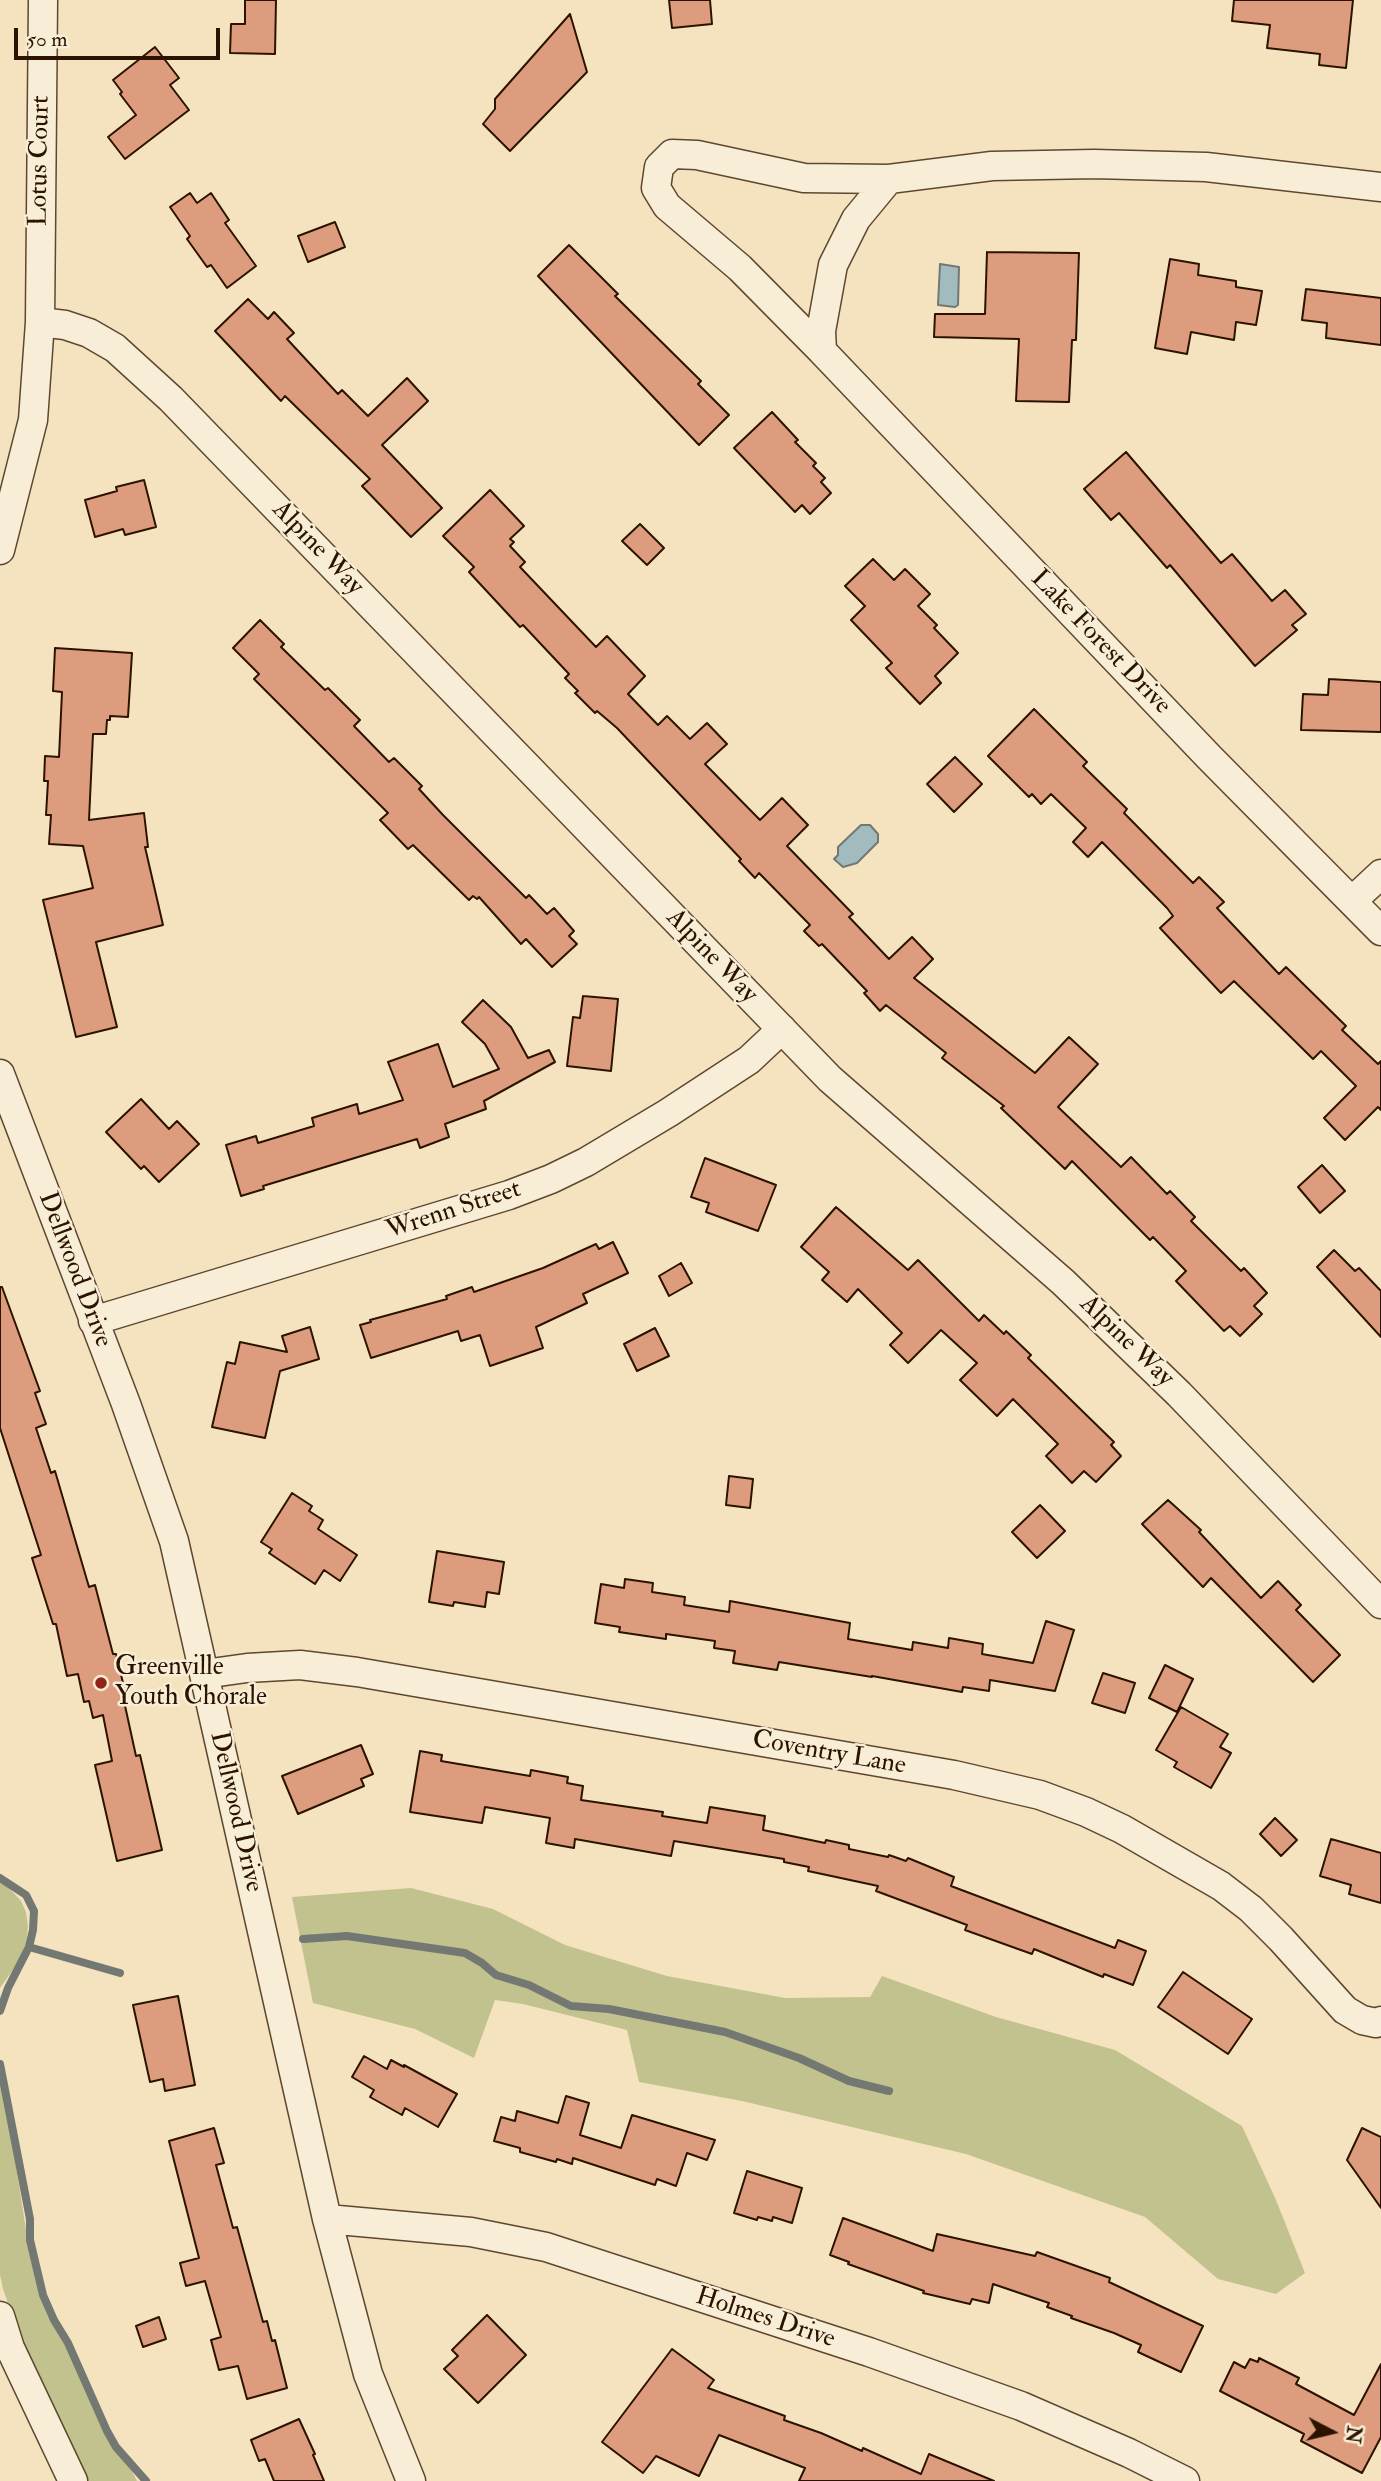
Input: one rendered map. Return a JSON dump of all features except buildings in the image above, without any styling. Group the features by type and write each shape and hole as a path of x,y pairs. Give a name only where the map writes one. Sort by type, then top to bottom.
{"street":[{"name":"Lotus Court","path":"40,322 43,0"},
{"name":"Lake Forest Drive","path":"1381,187 1206,167 1094,164 992,166 889,179 804,178 697,155 672,154 659,167 656,188 667,206 740,268 822,351 1208,756 1381,931"},
{"path":"822,351 822,320 832,265 856,219 889,179"},
{"path":"0,550 33,420 40,322"},
{"name":"Alpine Way","path":"40,322 65,325 89,333 115,348 171,399 831,1079 1063,1282 1179,1394 1381,1604"},
{"path":"1352,901 1381,874"},
{"name":"Wrenn Street","path":"93,1321 509,1195 551,1179 586,1162 668,1113 749,1060 782,1029"},
{"name":"Dellwood Drive","path":"0,1074 126,1404 174,1541 327,2219 368,2374 411,2481"},
{"name":"Coventry Lane","path":"204,1674 300,1665 357,1672 954,1775 1040,1795 1122,1829 1220,1886 1251,1909 1345,2010 1362,2020 1376,2023 1381,2021"},
{"name":"Holmes Drive","path":"327,2219 471,2232 546,2248 869,2352 1021,2406 1129,2453 1185,2481"},
{"path":"0,2316 10,2348 73,2481"}],"green space":[{"path":"0,1878 21,1901 28,1926 26,1948 0,1988"},
{"path":"411,1888 493,1909 565,1945 667,1976 785,1998 870,1997 882,1976 996,2017 1115,2050 1242,2126 1276,2200 1305,2273 1276,2294 1218,2279 1145,2217 966,2154 742,2101 639,2082 627,2030 523,2004 495,2000 474,2058 415,2029 313,2003 292,1897"},
{"path":"0,2065 28,2242 37,2276 75,2362 137,2481 86,2481 31,2367 3,2289 0,2275"}],"water":[{"path":"940,264 959,267 958,305 955,307 938,305"},
{"path":"861,825 870,825 878,834 878,842 857,863 843,867 834,859 838,855 838,847"}],"waterway":[{"path":"0,1878 26,1895 34,1911 29,1947 8,1988 0,2011"},
{"path":"303,1939 347,1936 465,1953 496,1975 529,1985 571,2006 609,2009 725,2032 799,2058 849,2081 889,2091"},
{"path":"29,1947 120,1973"},
{"path":"0,2064 30,2219 30,2240 43,2295 68,2343 107,2431 116,2447 146,2481"}],"place":[{"name":"Greenville Youth Chorale","path":"101,1683"}]}
